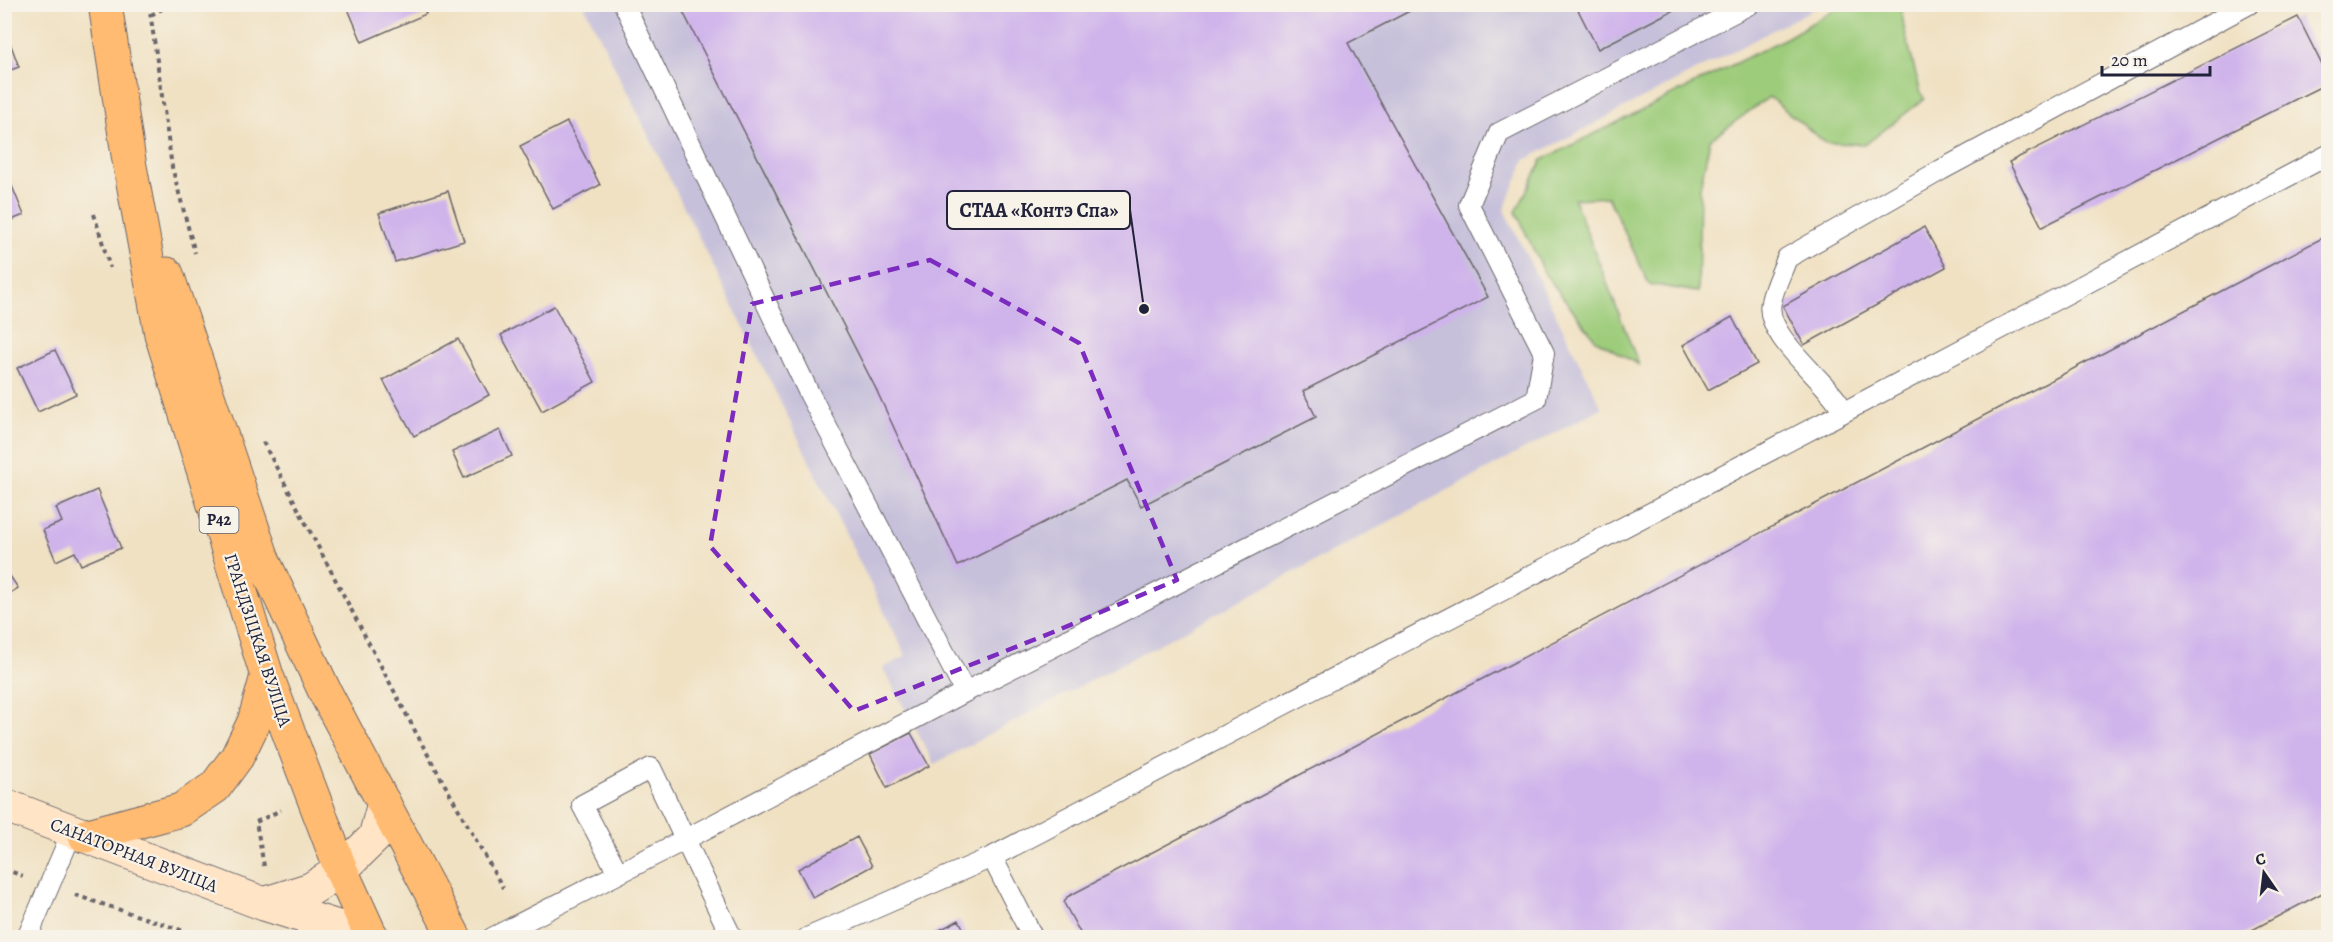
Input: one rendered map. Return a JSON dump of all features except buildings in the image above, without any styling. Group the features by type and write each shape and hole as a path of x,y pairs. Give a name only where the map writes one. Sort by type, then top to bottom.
{"main road":[{"name":"ГРАНДЗІЦКАЯ ВУЛІЦА","path":"109,6 129,161 161,334 267,676 341,870"},
{"name":"ГРАНДЗІЦКАЯ ВУЛІЦА","path":"129,161 264,562 326,694 384,803"},
{"path":"78,834 182,810 215,787 237,757 254,722 267,676"},
{"name":"Р42","path":"384,803 455,938"},
{"name":"Р42","path":"341,870 372,937"}],"street":[{"path":"264,904 311,889 341,870 375,837 384,803"},
{"name":"САНАТОРНАЯ ВУЛІЦА","path":"4,805 264,904"},
{"path":"264,904 372,937"},
{"path":"264,904 317,938"}],"lane":[{"path":"624,4 809,393 965,692"},
{"path":"492,938 1536,399 1544,353 1469,205 1498,133 1750,4"},
{"path":"1844,412 1839,401 1800,360 1774,325 1770,304 1787,258 1941,170 2249,4"},
{"path":"807,938 992,857 1844,412 2328,155"},
{"path":"618,873 582,805 651,768 732,938"},
{"path":"27,938 49,886 78,834"},
{"path":"992,857 1033,938"}],"path":[{"path":"149,4 172,167 197,259"},
{"path":"150,15 171,4"},
{"path":"261,438 423,746 503,888"},
{"path":"256,822 264,866"},
{"path":"4,869 205,938"}],"highlighted area":[{"path":"930,260 1079,343 1177,580 854,711 710,546 752,304"}],"shaded area":[{"path":"584,5 1821,5 1525,160 1504,210 1602,408 934,764 883,668 906,656"}],"green space":[{"path":"1844,4 1901,5 1904,28 1924,99 1866,144 1826,143 1769,97 1710,140 1700,187 1698,292 1649,284 1608,197 1574,199 1639,365 1596,340 1545,274 1516,212 1542,160 1788,37"}],"place":[{"name":"СТАА «Контэ Спа»","path":"1144,309"}]}
